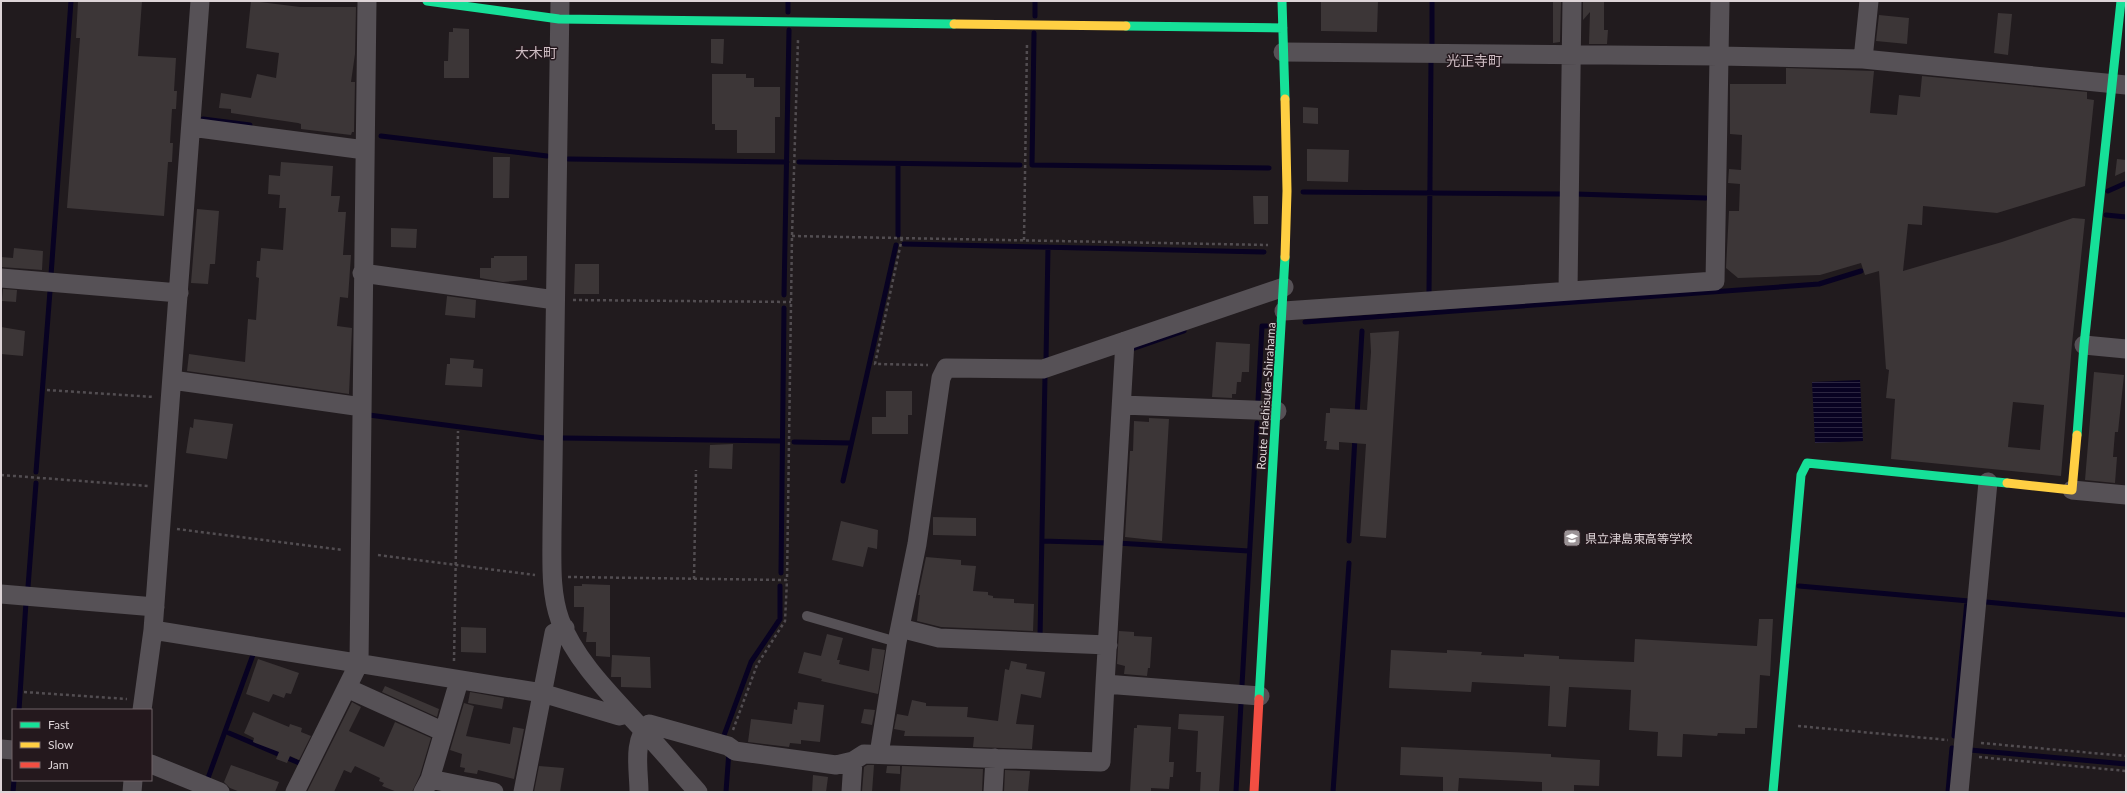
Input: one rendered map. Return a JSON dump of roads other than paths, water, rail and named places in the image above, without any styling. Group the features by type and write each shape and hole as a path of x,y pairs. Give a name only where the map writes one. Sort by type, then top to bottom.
{"street":[{"path":"143,705 155,607 200,1"},
{"path":"294,792 359,663 362,273 367,1"},
{"path":"427,1 560,10 800,21 1282,28"},
{"name":"Route Hachisuka-Shirahama","path":"1254,792 1284,311 1286,246 1282,1"},
{"path":"1568,291 1572,1"},
{"path":"1284,311 1715,281 1720,1"},
{"path":"1863,60 1869,1"},
{"path":"2072,490 2084,345 2120,85 2121,1"},
{"path":"560,10 552,577 560,619 577,651 596,677 698,792"},
{"path":"1283,52 1719,56 1863,60 2120,85"},
{"path":"191,127 364,150"},
{"path":"362,273 555,300"},
{"path":"1,278 179,293"},
{"path":"879,754 898,635 917,544 941,378 946,368 1043,369 1284,287"},
{"path":"639,792 639,740 643,730 649,724 728,746 735,751 836,765 853,761 864,754 1101,762 1125,340"},
{"path":"2084,345 2126,349"},
{"path":"172,380 362,406"},
{"path":"1122,405 1277,411"},
{"path":"1773,792 1801,475 1807,464 2126,495"},
{"path":"1959,792 1988,482"},
{"path":"1,594 155,607"},
{"path":"523,792 554,634 565,628"},
{"path":"153,630 542,693 619,716 628,714"},
{"path":"898,635 939,638 1108,644"},
{"path":"456,680 444,732 426,786 494,792"},
{"path":"1105,684 1260,696"},
{"path":"347,688 444,732"},
{"path":"1,749 12,750"},
{"path":"993,792 996,758"},
{"path":"851,792 853,761"},
{"path":"152,764 220,792"},
{"path":"132,792 133,781"}],"lane":[{"path":"807,616 898,635"}],"waterway":[{"path":"51,275 71,1"},
{"path":"788,1 788,12"},
{"path":"1035,1 1035,16"},
{"path":"1432,1 1432,45"},
{"path":"784,295 789,30"},
{"path":"1034,33 1032,165 1269,168"},
{"path":"1429,295 1431,60"},
{"path":"203,119 250,125"},
{"path":"381,136 547,156"},
{"path":"568,159 787,162"},
{"path":"799,162 1020,165"},
{"path":"898,164 898,235"},
{"path":"2108,191 2126,183"},
{"path":"1303,192 1563,194"},
{"path":"1575,194 1706,198"},
{"path":"2106,215 2126,217"},
{"path":"904,244 1264,252"},
{"path":"843,481 896,245"},
{"path":"1046,361 1048,247"},
{"path":"1305,322 1819,284 1861,271"},
{"path":"36,472 50,291"},
{"path":"781,573 784,308"},
{"path":"1258,401 1262,326 1267,326"},
{"path":"1132,349 1184,331"},
{"path":"1357,415 1362,331"},
{"path":"1040,638 1045,376"},
{"path":"369,415 544,438"},
{"path":"1242,685 1257,423"},
{"path":"1349,541 1355,437"},
{"path":"563,438 782,441"},
{"path":"794,442 851,443"},
{"path":"28,587 36,483"},
{"path":"1042,541 1109,543"},
{"path":"1117,543 1249,551"},
{"path":"1333,792 1349,563"},
{"path":"719,737 723,738 751,662 780,619 780,586"},
{"path":"1799,586 1969,601"},
{"path":"1954,736 1967,601"},
{"path":"19,709 26,602"},
{"path":"1986,602 2126,615"},
{"path":"208,778 254,652"},
{"path":"1236,792 1241,703"},
{"path":"229,733 304,765"},
{"path":"1948,792 1952,748 1956,749"},
{"path":"1970,750 2126,764"},
{"path":"726,792 729,751"},
{"path":"13,792 14,781"}],"place":[{"name":"県立津島東高等学校","path":"1572,538"}],"district":[{"name":"大木町","path":"536,52"},
{"name":"光正寺町","path":"1474,60"}]}
